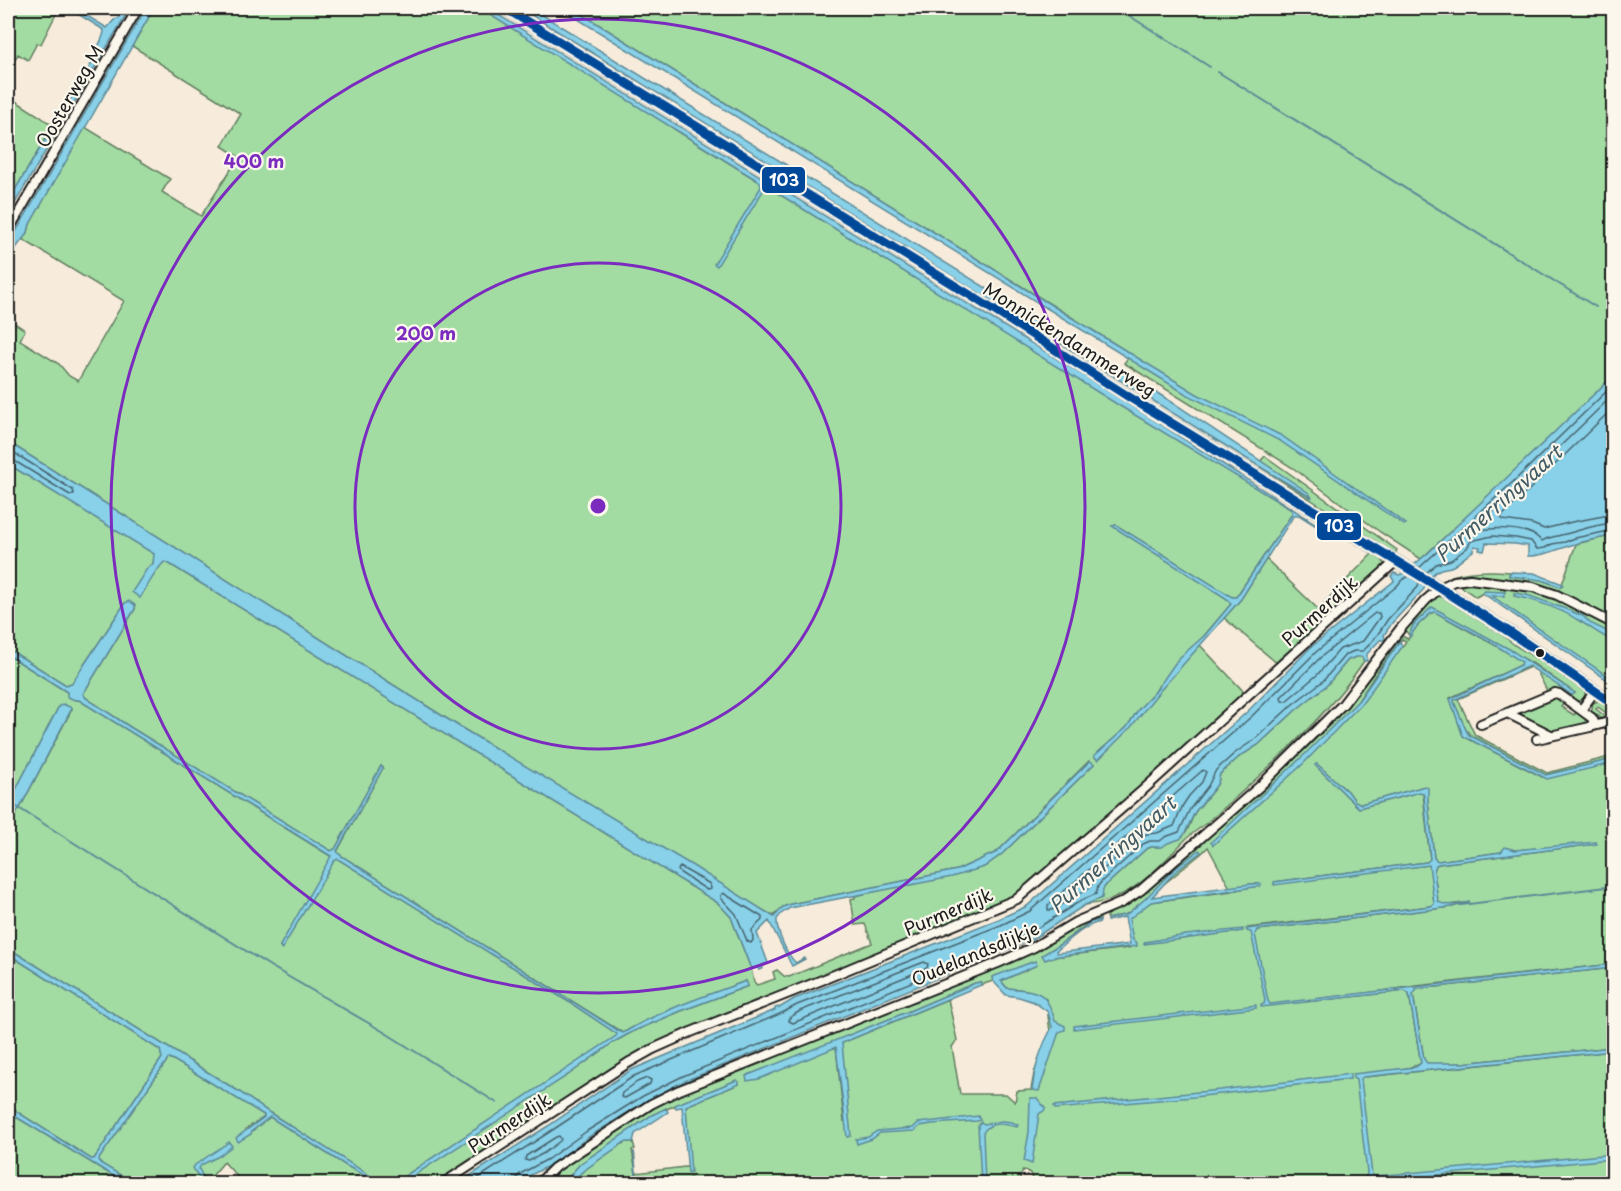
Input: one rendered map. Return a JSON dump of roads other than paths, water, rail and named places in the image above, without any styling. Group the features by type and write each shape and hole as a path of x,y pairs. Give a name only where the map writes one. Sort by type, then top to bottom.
{"street":[{"name":"Oosterweg M","path":"8,231 138,8"},
{"name":"Monnickendammerweg","path":"505,8 1437,586 1511,633 1614,704"},
{"name":"Purmerdijk","path":"442,1184 653,1049 1017,899 1399,563"},
{"path":"1437,586 1470,579 1533,587 1557,595 1614,624"},
{"name":"Oudelandsdijkje","path":"538,1184 554,1168 651,1104 677,1091 1007,960 1034,947 1076,921 1123,902 1141,890 1260,786 1342,704 1437,586"},
{"path":"1581,710 1595,691"},
{"path":"1481,724 1555,693 1581,710 1594,722 1590,727"},
{"path":"1507,713 1553,735"},
{"path":"1538,739 1605,723"}],"water":[{"path":"70,8 74,8 107,28 118,18 122,8 130,8 8,215 10,198 95,58 96,50 103,37 104,30"},
{"path":"146,8 154,8 30,224 28,232 8,259 8,245"},
{"path":"479,8 487,8 1093,381 1327,531 1327,533 1299,515 1294,515 1241,599 1131,727 1098,760 1094,756 1127,727 1178,659 1205,635 1231,604 1226,598 1112,526 1116,525 1232,597 1236,597 1292,514 1292,510 768,187 764,189 717,266 714,264 761,187 760,182"},
{"path":"520,8 531,8 1175,404 1309,493 1312,498 1247,459"},
{"path":"560,8 572,8 1197,394 1282,436 1406,524 1404,525 1280,441 1186,394"},
{"name":"Purmerringvaart","path":"1613,376 1613,535 1533,556 1528,556 1528,546 1486,543 1484,551 1474,546 1473,551 1456,564 1436,571 1429,578 1424,589 1392,623 1384,635 1384,640 1380,640 1367,654 1367,661 1364,661 1362,657 1348,660 1327,685 1258,745 1239,757 1220,774 1218,783 1195,812 1184,835 1162,847 1146,849 1106,885 1102,898 1085,905 1031,940 685,1081 646,1101 590,1136 552,1164 519,1183 457,1184 631,1070 775,1010 794,999 1027,906 1248,711 1311,647 1394,581 1391,576 1394,573 1399,575 1404,573 1428,553"},
{"path":"8,442 460,727 774,917 783,907 791,904 957,870 997,852 1090,761 1094,764 1002,854 984,867 952,877 790,908 777,919 778,930 789,954 796,963 805,959 792,966 769,921 757,933 768,963 762,965 763,968 759,970 757,967 751,969 731,917 718,903 168,563 164,562 161,565 140,598 132,592 148,567 153,564 154,554 8,464"},
{"path":"1510,572 1534,573 1563,584 1561,587 1541,580 1509,576"},
{"path":"1483,591 1505,592 1504,596 1492,596 1613,680 1613,684 1483,593"},
{"path":"1514,593 1527,595 1583,616 1590,623 1613,634 1613,641 1570,615 1514,596"},
{"path":"129,601 135,605 135,609 83,694 130,727 331,851 335,849 381,766 383,768 337,851 340,855 623,1033 652,1017 699,998 746,981 748,986 681,1011 614,1042 568,1075 404,1182 402,1178 617,1034 338,859 334,861 282,949 280,946 331,856 79,700 67,697 67,692 8,655 8,649 66,685 72,683 125,603"},
{"path":"1432,607 1511,650 1575,693 1572,695 1529,666 1454,700 1469,735 1546,775 1613,759 1613,763 1547,779 1463,736 1450,699 1521,665 1522,662 1435,612 1417,626 1410,637 1414,624"},
{"path":"1400,641 1402,647 1364,701 1303,764 1213,845 1211,842 1359,700"},
{"path":"63,704 72,708 21,806 8,826 8,805 59,706"},
{"path":"1317,764 1355,801 1361,804 1425,786 1428,788 1434,858 1438,861 1501,852 1505,847 1515,850 1596,842 1597,844 1438,864 1434,871 1438,901 1449,905 1470,902 1452,907 1257,930 1255,934 1270,1004 1613,964 1613,968 1417,989 1413,995 1424,1059 1427,1063 1463,1063 1613,1047 1613,1051 1363,1077 1361,1079 1372,1175 1613,1154 1613,1159 1362,1182 1367,1173 1356,1080 1353,1074 1416,1067 1421,1063 1409,994 1405,991 1261,1007 1265,1000 1251,932 1246,929 1434,904 1429,865 1274,885 1274,882 1427,862 1430,859 1424,796 1420,792 1359,808 1315,765"},
{"path":"1199,850 1201,852 1174,873 1152,897 1250,884 1261,884 1261,886 1151,902 1129,919 1133,940 1137,946 1045,960 1042,955 1091,922 1100,920 1077,934 1056,951 1057,953 1130,944 1125,917 1107,921 1107,919 1127,914 1171,872"},
{"path":"1243,929 1243,931 1144,944 1186,935"},
{"path":"8,948 379,1182 345,1165 270,1117 238,1142 236,1138 264,1115 172,1059 168,1059 99,1159 100,1163 134,1183 125,1183 8,1112 8,1106 94,1159 162,1058 160,1050 8,954"},
{"path":"1035,961 1037,965 1001,981 1007,988 1033,991 1044,997 1055,1021 1065,1026 1065,1030 1059,1032 1039,1091 1032,1090 1039,1058 1052,1027 1048,1012 1034,1002 1006,995 992,977"},
{"path":"981,982 981,985 842,1043 851,1136 847,1137 836,1047 759,1079 747,1081 746,1076 748,1075"},
{"path":"1256,1005 1256,1008 1074,1029 1074,1026"},
{"path":"1350,1074 1350,1079 1194,1097 1055,1109 1054,1106 1220,1090"},
{"path":"737,1080 739,1084 686,1106 691,1172 688,1173 682,1107 676,1108 675,1105"},
{"path":"1030,1098 1037,1098 1045,1108 1039,1114 1032,1164 1024,1161 1029,1132"},
{"path":"666,1108 668,1112 635,1134 633,1142 625,1142 583,1171 571,1183 561,1183 580,1164"},
{"path":"978,1116 980,1120 977,1121 932,1124 920,1126 914,1131 880,1133 872,1139 857,1144 856,1139 868,1137 877,1131 913,1128 918,1123"},
{"path":"1002,1121 1018,1125 1017,1127 994,1125 983,1133 985,1183 981,1183 978,1125 981,1122 984,1124"},
{"path":"229,1142 232,1146 201,1165 199,1169 205,1181 201,1181 193,1168 195,1165"}],"waterway":[{"path":"1117,8 1210,67"},
{"path":"1218,72 1596,307"},
{"path":"17,807 270,966 384,1032 497,1103"},
{"path":"1608,842 1614,841"},
{"path":"1461,905 1614,886"},
{"path":"634,1152 637,1184"}]}
